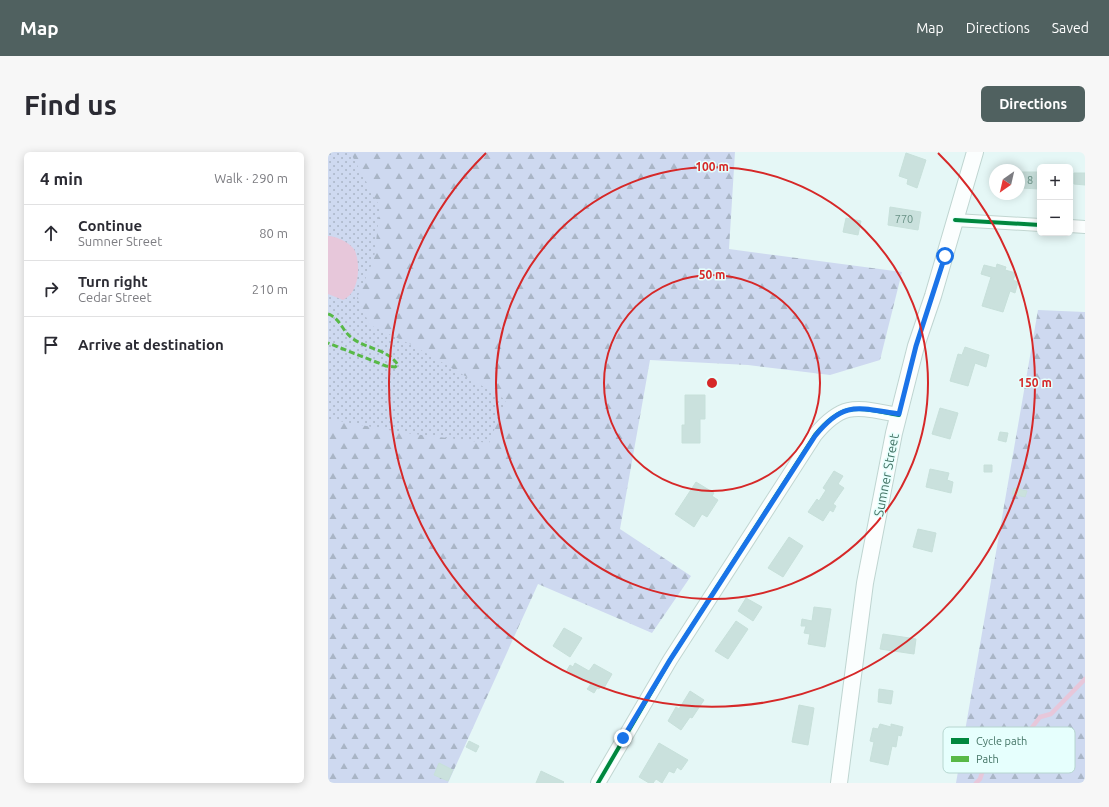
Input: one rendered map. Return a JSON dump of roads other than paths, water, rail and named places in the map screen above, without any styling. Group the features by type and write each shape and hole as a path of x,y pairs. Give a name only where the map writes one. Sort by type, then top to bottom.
{"main road":[{"name":"Sumner Street","path":"839,783 865,583 899,414 916,346 933,296 976,152"}],"street":[{"path":"955,220 1037,224"},
{"path":"1073,226 1085,227"},
{"path":"598,783 670,660 815,436 827,420 839,412 851,408 899,414"}],"waterway":[{"path":"1032,727 1040,717 1051,714 1085,679"},
{"path":"976,783 980,779 982,773"}]}
